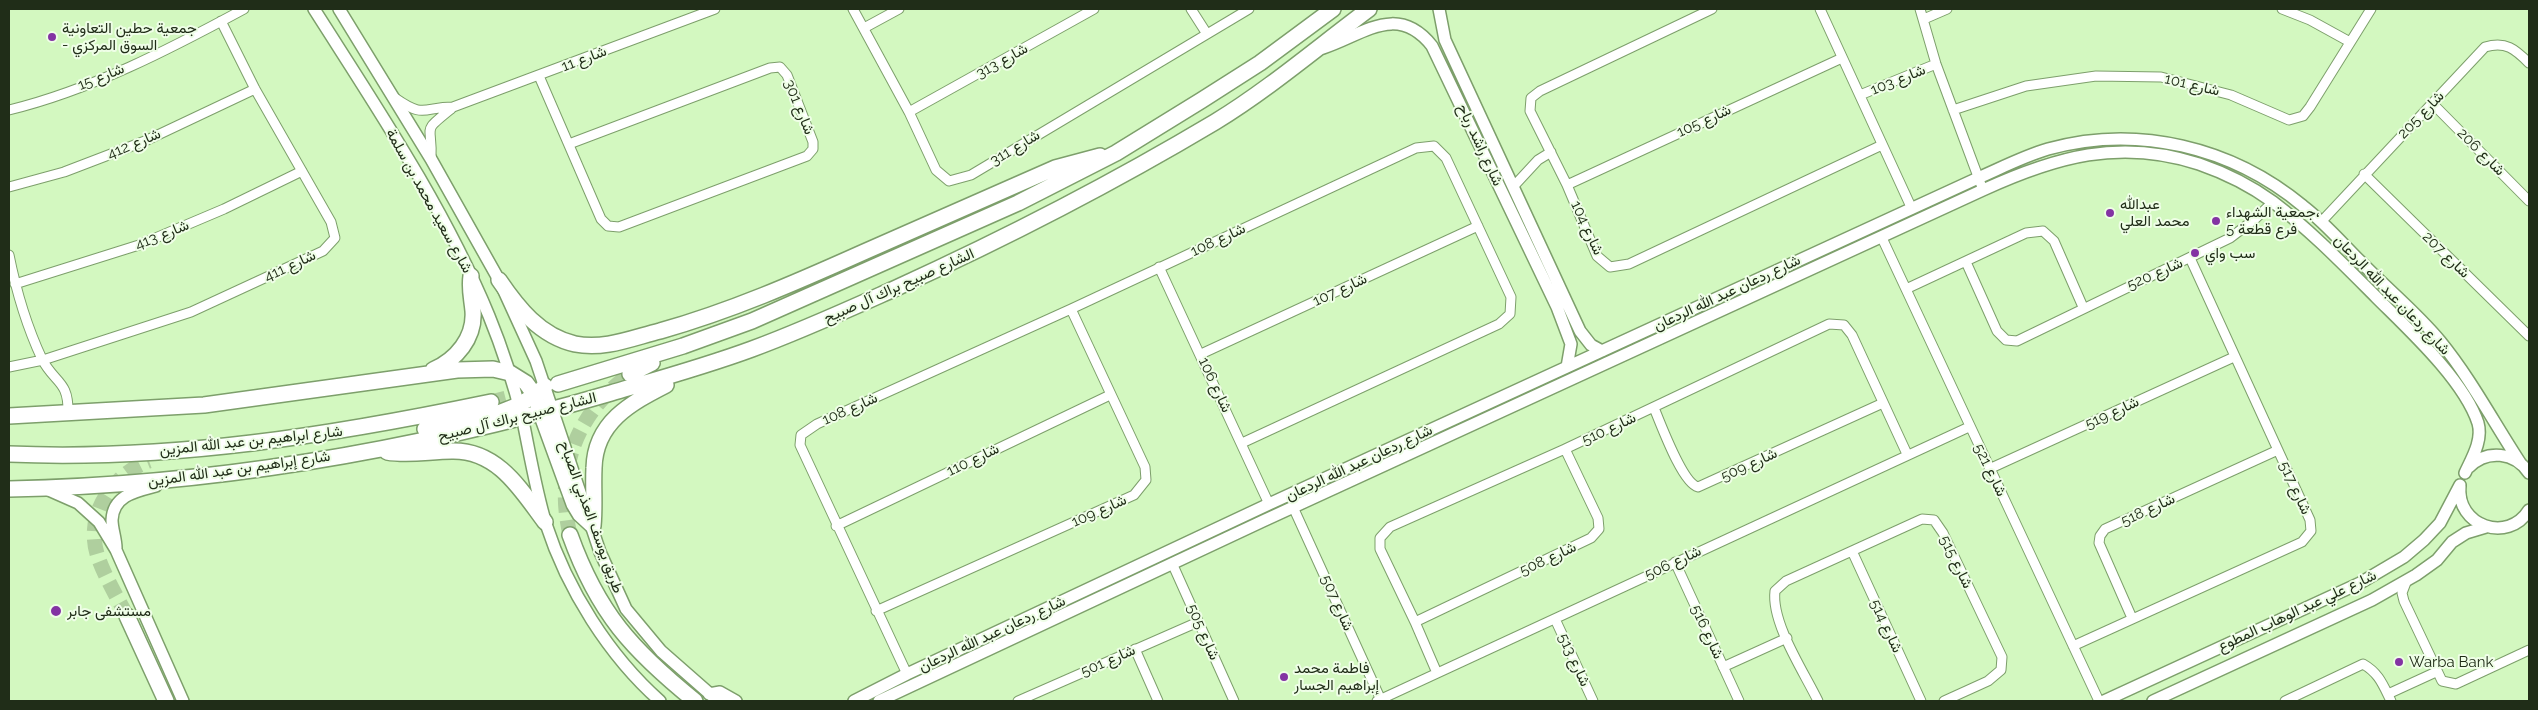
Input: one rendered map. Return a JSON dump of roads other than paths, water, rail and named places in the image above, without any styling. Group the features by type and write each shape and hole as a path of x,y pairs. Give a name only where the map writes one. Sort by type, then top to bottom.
{"main road":[{"name":"الشارع صبيح براك آل صبيح","path":"520,412 546,388 683,346 752,321 1018,204 1116,153 1260,63 1333,9"},
{"name":"الشارع صبيح براك آل صبيح","path":"378,449 520,412 547,412 693,369 808,328 976,252 1040,220 1215,122 1286,74 1369,9"},
{"path":"499,280 521,310 549,334 576,344 595,346 614,343 691,322 764,296 1055,168 1116,153"},
{"path":"630,374 659,360 791,314 928,255 945,245 964,228"},
{"path":"422,374 446,363 460,350 468,339 473,320 470,292 471,276"},
{"path":"9,416 204,405 422,374 484,369 510,373 526,383 546,388 547,412 574,504 580,514 593,526"},
{"path":"593,526 594,460 600,439 608,424 630,403 693,369"},
{"name":"شارع ابراهيم بن عبد الله المزين","path":"9,454 42,456 189,451 318,435 491,402"},
{"path":"378,449 402,454 461,451 482,457 513,479 546,522"},
{"name":"شارع إبراهيم بن عبد الله المزين","path":"9,489 174,480 378,449"},
{"path":"148,461 189,451"},
{"path":"570,535 589,584 612,621 646,660 695,701"},
{"path":"127,616 166,701"}],"street":[{"name":"شارع 15","path":"9,110 30,105 109,76 244,9"},
{"name":"شارع سعيد محمد بن سلمة","path":"314,9 407,158 471,276 510,373 520,412"},
{"name":"شارع سعيد محمد بن سلمة","path":"339,9 431,159 499,280 546,388"},
{"name":"شارع 11","path":"393,97 408,107 420,111 453,107 539,76 692,13 715,9"},
{"name":"شارع 311","path":"853,9 909,112 936,170 949,181 971,175 1249,9"},
{"path":"864,28 899,9"},
{"name":"شارع 313","path":"909,112 1094,9"},
{"path":"1191,9 1207,34"},
{"name":"شارع راشد رباح","path":"1439,9 1444,40 1580,331 1591,345 1602,350"},
{"name":"شارع 104","path":"1712,9 1540,91 1531,98 1530,111 1567,185 1597,256 1610,267 1629,264 1882,145"},
{"path":"1820,9 1912,208"},
{"path":"1920,9 1936,64 1983,190"},
{"path":"1924,19 1947,9"},
{"path":"2282,9 2310,20 2350,42"},
{"name":"شارع 101","path":"1953,110 2026,86 2096,76 2161,77 2231,95 2289,120 2303,116 2310,107 2371,9"},
{"name":"شارع 411","path":"9,367 43,360 191,312 323,251 336,238 331,222 255,88 221,21"},
{"name":"شارع راشد رباح","path":"1312,52 1386,23 1404,25 1426,39 1450,82 1557,307 1569,336 1571,352 1567,367"},
{"name":"شارع 205","path":"2321,222 2485,47 2496,44 2512,46 2529,63"},
{"name":"شارع 105","path":"1567,185 1842,58"},
{"name":"شارع 103","path":"1860,95 1936,64"},
{"name":"شارع 301","path":"539,76 601,219 613,228 807,156 813,149 813,142 787,75 780,68 770,68 570,144"},
{"name":"شارع 412","path":"9,187 64,172 145,141 255,88"},
{"name":"شارع 206","path":"2433,104 2529,201"},
{"name":"شارع 11","path":"431,159 430,127 453,107"},
{"name":"شارع ردعان عبد الله الردعان","path":"854,701 907,674 1269,504 1978,178 2047,149 2085,142 2129,139 2155,140 2209,152 2263,178 2302,205 2439,340 2463,372 2521,464 2529,473"},
{"path":"2085,142 2085,154"},
{"name":"شارع 108","path":"907,674 836,526 800,445 801,435 817,424 1071,309 1416,148 1434,146 1446,158 1511,297 1511,310 1507,317 1500,324 1242,443"},
{"path":"1513,187 1538,160 1551,152"},
{"name":"شارع ردعان عبد الله الردعان","path":"879,701 1293,507 2029,169 2085,154 2137,152 2198,164 2230,177 2273,202 2312,236 2403,324 2460,391 2477,422 2480,433 2460,485"},
{"name":"شارع 413","path":"15,284 139,245 224,209 302,171"},
{"name":"شارع 207","path":"2364,174 2529,336"},
{"name":"شارع 520","path":"1966,262 1997,331 2006,340 2017,341 2083,307 2230,238 2273,202"},
{"name":"شارع 107","path":"1201,354 1478,226"},
{"path":"1906,289 2026,233 2043,231 2054,241 2083,307"},
{"name":"شارع 521","path":"1882,238 2099,701"},
{"path":"9,255 15,284 43,360 65,390 68,413"},
{"name":"شارع 517","path":"2073,646 2302,542 2311,531 2310,520 2190,258"},
{"name":"شارع 106","path":"1159,267 1269,504"},
{"name":"شارع 109","path":"876,611 1134,495 1146,480 1145,467 1071,309"},
{"name":"شارع 510","path":"1437,673 1380,549 1380,538 1390,527 1654,408 1829,324 1844,325 1852,334 1907,454"},
{"path":"1569,336 1580,331"},
{"name":"شارع 519","path":"1989,469 2234,357"},
{"name":"شارع 110","path":"836,526 1110,395"},
{"name":"شارع 509","path":"1654,408 1684,474 1693,485 1698,487 1882,403"},
{"path":"520,412 546,522 560,561 592,619 627,668 660,701"},
{"path":"1460,417 1466,428"},
{"name":"شارع 506","path":"1379,700 1907,454 1969,427"},
{"path":"1388,449 1394,461"},
{"name":"شارع 508","path":"1415,622 1591,538 1599,530 1598,518 1565,449"},
{"name":"شارع 518","path":"2132,618 2100,543 2100,536 2105,530 2278,450"},
{"path":"2465,473 2476,461 2491,455 2507,456 2521,464"},
{"path":"116,550 112,521 120,502 133,492 174,480"},
{"path":"2460,485 2460,496 2465,511 2472,520 2486,527 2505,528 2529,525"},
{"name":"شارع علي عبد الوهاب المطوع","path":"2104,701 2360,582 2404,557 2440,523 2460,485"},
{"path":"44,488 86,509 99,522 116,550 183,701"},
{"name":"شارع 507","path":"1293,507 1379,700"},
{"path":"2505,528 2520,521 2529,510"},
{"name":"شارع 515","path":"1818,701 1787,638 1773,603 1774,591 1786,581 1922,520 1934,520 1943,533 2002,657 2001,670 1988,681 1944,701"},
{"name":"طريق يوسف العذبي الصباح","path":"593,526 600,552 626,609 661,651 714,698"},
{"name":"شارع علي عبد الوهاب المطوع","path":"2152,701 2372,600 2437,560 2452,542 2466,533 2486,527"},
{"name":"شارع 514","path":"1852,551 1921,701"},
{"name":"شارع 516","path":"1675,562 1739,701"},
{"name":"شارع 505","path":"1172,563 1234,701"},
{"path":"2407,580 2402,593 2404,601 2436,672 2442,681 2456,684 2529,650"},
{"path":"1059,602 1064,614"},
{"name":"شارع 513","path":"1555,618 1593,701"},
{"name":"شارع 501","path":"1018,701 1198,622"},
{"path":"1724,667 1787,638"},
{"path":"1135,649 1158,701"},
{"path":"2285,701 2363,664 2374,670 2380,678 2389,698 2436,672"},
{"path":"714,698 720,692 736,701"}],"tunnel":[{"path":"570,535 565,488 568,466 574,445 583,425 596,407 611,390 630,374"},
{"path":"491,402 530,392"},
{"path":"127,616 98,557 95,527 98,512 112,487 135,467 149,461"}],"place":[{"name":"جمعية حطين التعاونية - السوق المركزي","path":"52,37"},
{"name":"عبدالله محمد العلي","path":"2110,213"},
{"name":"جمعية الشهداء، فرع قطعة 5","path":"2216,221"},
{"name":"سب واي","path":"2195,253"},
{"name":"مستشفى جابر","path":"56,611"},
{"name":"Warba Bank","path":"2399,662"},
{"name":"فاطمة محمد إبراهيم الجسار","path":"1284,677"}]}
